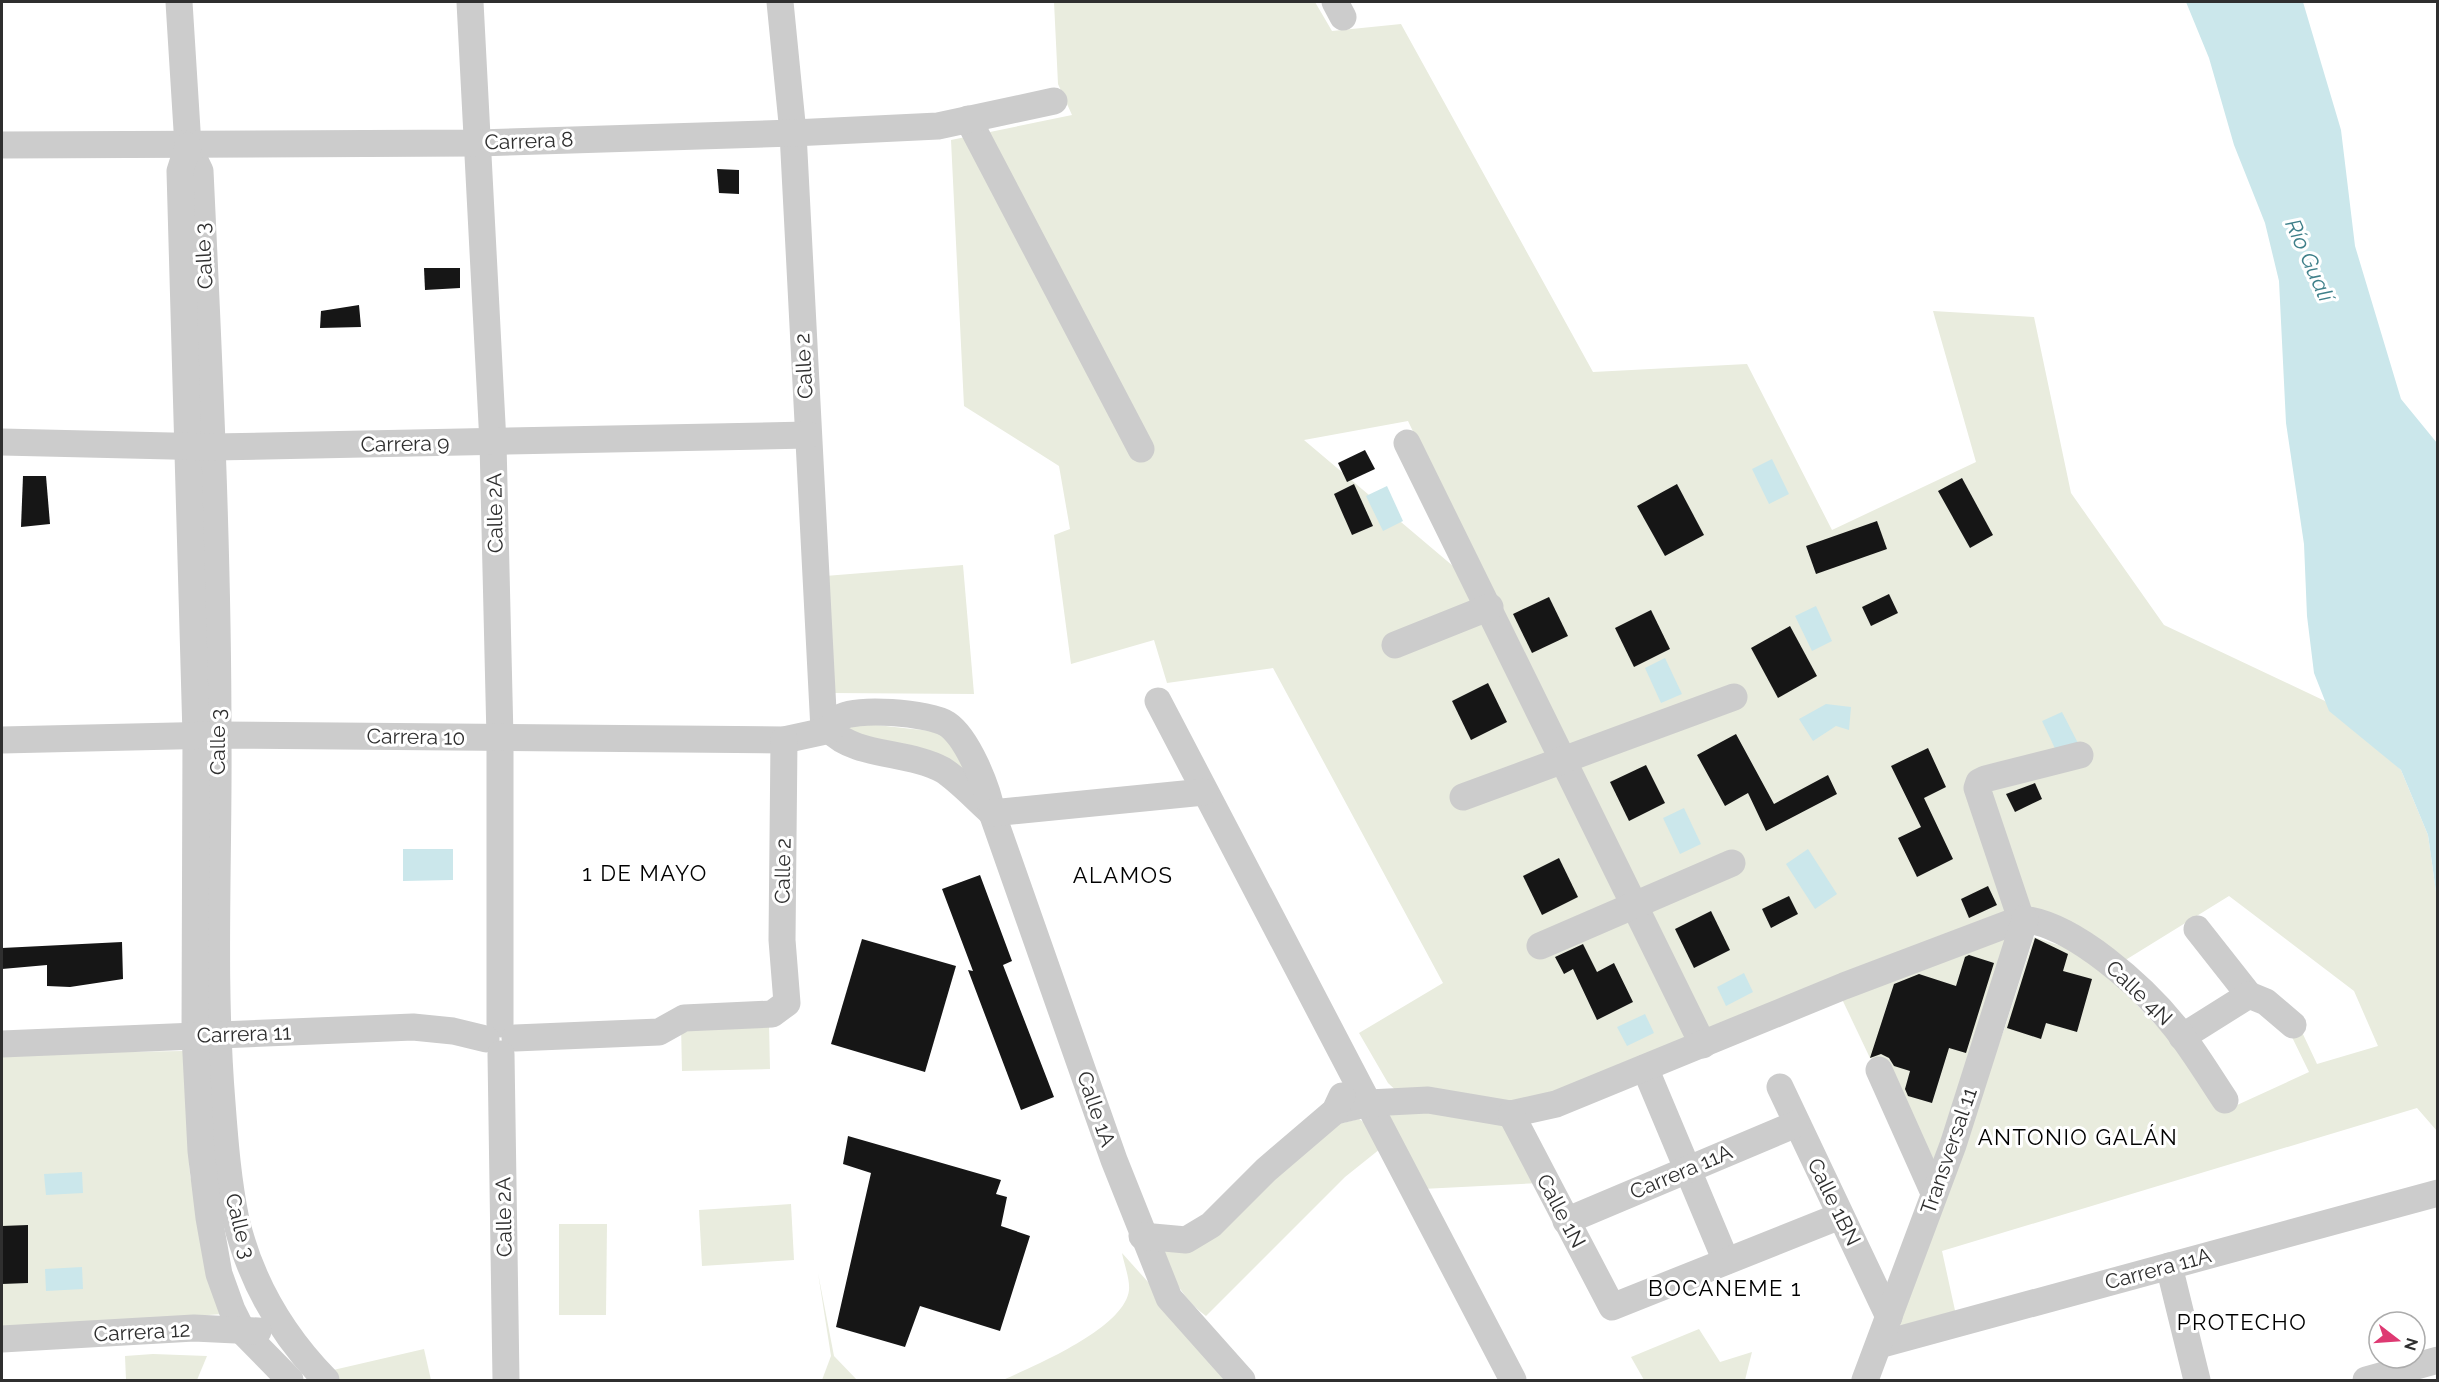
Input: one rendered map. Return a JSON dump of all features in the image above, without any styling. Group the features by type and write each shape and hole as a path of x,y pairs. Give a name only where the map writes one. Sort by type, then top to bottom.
{"street":[{"name":"Calle 3","path":"179,2 188,146 180,171 195,297 201,446 207,735 206,1035 201,1151 219,1274 243,1332"},
{"name":"Calle 2A","path":"471,2 493,442 500,738 501,1039 506,1380"},
{"name":"Calle 2","path":"780,2 793,133 808,435 827,730"},
{"name":"Carrera 8","path":"2,146 478,143 793,133 938,126 1054,101"},
{"path":"968,119 1141,449"},
{"name":"Carrera 9","path":"2,442 201,446 808,435"},
{"path":"1407,443 1490,607 1703,1045"},
{"path":"1395,645 1490,607"},
{"path":"1463,797 1734,697"},
{"path":"1158,702 1513,1380"},
{"name":"Carrera 10","path":"2,740 207,735 784,740 827,730 838,718 863,711 932,718 946,724 977,766 989,797 992,813"},
{"path":"827,730 837,738 856,746 902,755 943,771 992,813 1204,792"},
{"name":"Calle 2","path":"784,740 782,940 787,1003"},
{"path":"1335,1111 1369,1103 1428,1100 1511,1114 1556,1104 1844,986 2023,919 1977,789 1979,782 2080,755"},
{"name":"Calle 1A","path":"992,813 1143,1236 1169,1299 1242,1380"},
{"path":"1540,946 1732,863"},
{"name":"Calle 4N","path":"2023,919 2063,930 2104,959 2182,1037 2225,1100"},
{"name":"Transversal 11","path":"1865,1380 1953,1145 2023,919"},
{"path":"2197,929 2249,995 2266,1002 2292,1025"},
{"path":"2182,1037 2249,995"},
{"name":"Carrera 11","path":"2,1044 413,1027 501,1039 659,1032 684,1018 772,1014 787,1003"},
{"name":"Calle 3","path":"206,1035 227,1169 237,1221 251,1271 282,1330 326,1380"},
{"path":"1645,1068 1726,1261 1840,1216"},
{"path":"1880,1070 1934,1193"},
{"path":"1143,1236 1186,1240 1211,1224 1266,1170 1335,1111 1353,1073"},
{"name":"Calle 1BN","path":"1780,1087 1889,1317"},
{"name":"Calle 1N","path":"1511,1114 1612,1307 1726,1261"},
{"name":"Carrera 11A","path":"1566,1221 1796,1124"},
{"name":"Carrera 11A","path":"1879,1345 2169,1266 2436,1198"},
{"path":"2169,1266 2197,1380"},
{"name":"Carrera 12","path":"2,1339 194,1328 243,1332 282,1330"},
{"path":"243,1332 290,1380"},
{"path":"2382,1378 2438,1360"}],"shaded area":[{"path":"1054,2 1315,2 1332,31 1401,24 1593,372 1747,364 1832,530 1976,462 1933,311 2034,317 2071,493 2164,625 2325,701 2401,770 2428,835 2437,899 2437,1131 2417,1108 1942,1251 1956,1315 1892,1331 2005,1027 2034,937 2070,949 2117,984 2172,1042 2224,1111 2309,1072 2290,1033 2301,1030 2317,1064 2378,1046 2354,991 2229,896 2119,964 2058,919 1704,1033 1408,421 1304,440 1466,577 1694,1041 1541,1100 1508,1104 1402,1096 1388,1083 1359,1033 1443,983 1273,668 1167,683 1154,640 1071,664 1054,535 1070,529 1059,466 964,406 951,140 1072,115 1058,84"},
{"path":"963,565 974,694 832,693 825,576"},
{"path":"840,721 940,732 970,766 981,797 839,736"},
{"path":"2004,937 2011,940 1935,1174 1885,1063 1870,1058 1841,997"},
{"path":"769,1023 770,1069 682,1071 681,1025"},
{"path":"183,1051 190,1175 223,1314 2,1329 2,1054"},
{"path":"1379,1109 1506,1118 1541,1183 1422,1189"},
{"path":"1359,1119 1368,1125 1380,1149 1345,1177 1206,1316 1197,1309 1176,1283 1155,1244 1178,1248 1330,1126"},
{"path":"791,1204 794,1260 702,1266 699,1210"},
{"path":"559,1224 607,1224 606,1315 559,1315"},
{"path":"1122,1253 1236,1380 1003,1380 1076,1344 1112,1318 1124,1304 1129,1290"},
{"path":"818,1273 834,1356 857,1380 822,1380 831,1356"},
{"path":"1699,1329 1720,1362 1752,1352 1745,1380 1644,1380 1631,1357"},
{"path":"424,1349 431,1380 336,1380 329,1371"},
{"path":"153,1354 207,1356 197,1380 126,1380 125,1356"}],"water":[{"name":"Río Gualí","path":"2186,2 2303,2 2341,130 2355,246 2401,399 2437,443 2437,899 2428,835 2401,770 2329,711 2314,673 2307,616 2304,544 2286,423 2279,281 2265,223 2234,145 2209,58"},
{"path":"1772,459 1789,494 1769,504 1752,469"},
{"path":"1387,486 1403,521 1383,531 1366,496"},
{"path":"1816,606 1832,641 1812,651 1795,616"},
{"path":"1665,658 1682,694 1661,703 1645,668"},
{"path":"1826,704 1851,707 1849,730 1836,726 1813,741 1799,719"},
{"path":"2062,712 2080,747 2059,757 2042,721"},
{"path":"1684,808 1701,844 1680,854 1663,818"},
{"path":"403,849 453,849 453,880 403,881"},
{"path":"1808,849 1837,894 1815,909 1786,864"},
{"path":"1744,973 1753,992 1726,1006 1717,987"},
{"path":"1645,1014 1654,1033 1627,1046 1617,1027"},
{"path":"82,1172 83,1193 46,1195 44,1174"},
{"path":"82,1267 83,1289 46,1291 45,1269"}],"building":[{"path":"717,169 739,170 739,194 719,193"},
{"path":"424,268 460,268 460,288 425,290"},
{"path":"359,305 361,327 320,328 321,311"},
{"path":"1365,450 1375,469 1347,482 1338,463"},
{"path":"23,476 46,476 50,524 21,527"},
{"path":"1962,478 1993,535 1970,548 1938,491"},
{"path":"1354,484 1373,526 1352,535 1334,494"},
{"path":"1677,484 1704,535 1665,556 1637,506"},
{"path":"1877,521 1887,549 1816,574 1806,546"},
{"path":"1889,594 1898,613 1871,626 1862,607"},
{"path":"1549,597 1568,636 1532,653 1513,614"},
{"path":"1651,610 1670,649 1634,667 1615,628"},
{"path":"1790,626 1817,676 1778,698 1751,648"},
{"path":"1488,683 1507,722 1471,740 1452,701"},
{"path":"1736,734 1774,804 1828,775 1837,794 1766,831 1748,793 1725,806 1697,755"},
{"path":"1928,748 1946,787 1924,798 1953,859 1917,877 1898,838 1921,827 1891,766"},
{"path":"1646,765 1665,803 1629,821 1610,782"},
{"path":"2035,783 2042,799 2015,812 2006,794"},
{"path":"1559,858 1578,897 1542,915 1523,876"},
{"path":"980,875 1012,961 1003,965 1054,1097 1021,1110 968,970 973,971 942,889"},
{"path":"1988,886 1997,905 1969,918 1961,899"},
{"path":"1789,896 1798,914 1771,928 1762,909"},
{"path":"1711,911 1730,950 1694,968 1675,929"},
{"path":"2035,938 2068,954 2063,971 2092,979 2077,1032 2046,1023 2041,1039 2007,1028"},
{"path":"862,939 956,966 925,1072 831,1044"},
{"path":"122,942 123,979 70,987 47,986 47,965 2,969 2,948"},
{"path":"1583,944 1597,972 1614,963 1633,1002 1597,1020 1573,969 1564,974 1555,957"},
{"path":"1969,955 1994,963 1966,1053 1949,1048 1932,1103 1908,1096 1905,1089 1910,1071 1894,1066 1889,1058 1881,1054 1870,1058 1894,984 1919,974 1956,986 1965,957"},
{"path":"848,1136 1001,1180 996,1194 1007,1197 1001,1226 1030,1236 1000,1331 920,1306 905,1347 836,1327 871,1173 843,1164"},
{"path":"28,1225 28,1283 2,1284 2,1226"}],"district":[{"name":"1 DE MAYO","path":"645,873"},
{"name":"ALAMOS","path":"1123,875"},
{"name":"ANTONIO GALÁN","path":"2078,1137"},
{"name":"BOCANEME 1","path":"1725,1288"},
{"name":"PROTECHO","path":"2242,1322"}]}
